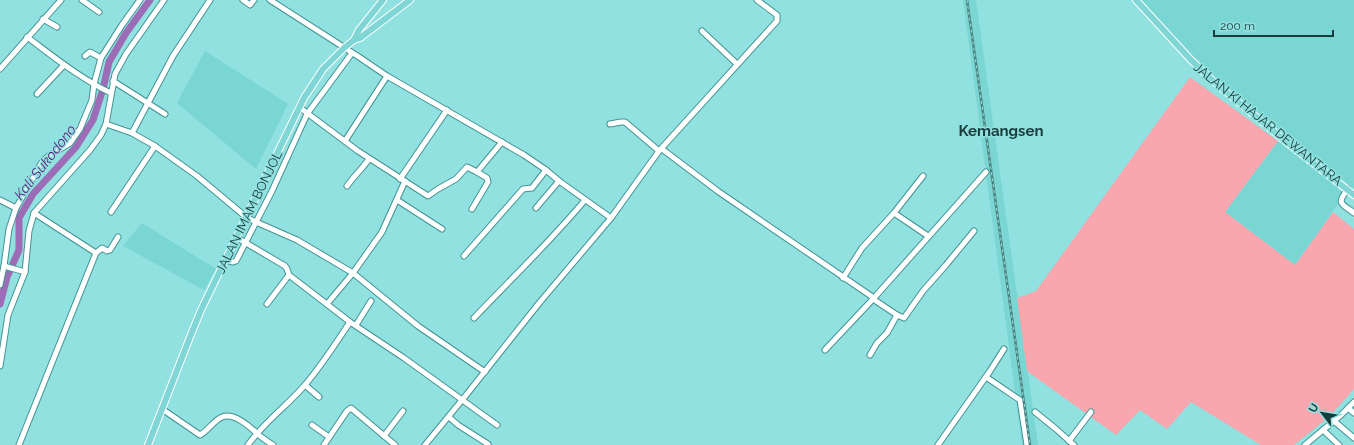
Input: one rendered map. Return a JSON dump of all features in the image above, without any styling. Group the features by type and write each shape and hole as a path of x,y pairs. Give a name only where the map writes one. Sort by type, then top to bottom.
{"main road":[{"name":"JALAN IMAM BONJOL","path":"148,445 190,337 225,260 299,107 312,83 323,69 354,40 357,32 383,0"},
{"path":"354,40 360,38 410,0"},
{"name":"JALAN KI HAJAR DEWANTARA","path":"1136,0 1186,56 1213,81 1285,142 1350,193"}],"street":[{"path":"0,69 61,0"},
{"path":"82,0 99,12"},
{"path":"0,285 1,274 6,266 9,229 16,208 42,162 50,155 67,145 80,129 92,100 101,58 139,0"},
{"path":"0,366 8,316 23,272 29,231 34,213 90,150 101,135 106,124 110,92 116,72 126,54 164,0"},
{"path":"132,133 173,56 210,0"},
{"path":"243,0 250,5 254,0"},
{"path":"270,0 387,76 524,155 611,218"},
{"path":"425,445 540,302 611,218 660,150 777,21 777,15 757,0"},
{"path":"43,19 57,28"},
{"path":"702,32 737,64"},
{"path":"27,37 64,65 110,92"},
{"path":"85,56 89,52 101,58"},
{"path":"225,260 233,262 236,261 260,216 307,114 352,53"},
{"path":"37,94 64,65"},
{"path":"345,141 387,76"},
{"path":"113,81 165,114"},
{"path":"299,107 369,159 428,196 438,188 456,179 467,167 477,172 487,178 488,182 472,209"},
{"path":"327,304 353,273 382,232 397,200 403,180 419,149 447,110"},
{"path":"610,124 625,122 660,150 719,192 873,299 903,318 923,291 974,231"},
{"path":"106,124 132,133 155,146 248,214 256,222 292,237 353,273 418,326 485,372"},
{"path":"477,172 502,142"},
{"path":"111,212 155,146"},
{"path":"347,186 354,175 360,172 369,159"},
{"path":"464,256 523,189 532,188 546,170"},
{"path":"824,350 873,299 986,172"},
{"path":"844,278 862,248 894,213 923,176"},
{"path":"536,208 559,181"},
{"path":"1350,193 1341,198 1343,205 1354,213"},
{"path":"0,200 16,208"},
{"path":"397,200 442,229"},
{"path":"474,318 558,233 585,200"},
{"path":"34,213 96,253"},
{"path":"894,213 928,236"},
{"path":"248,214 260,216"},
{"path":"20,445 96,253 102,248 108,251 110,250 118,237"},
{"path":"236,237 285,266 288,269 289,275 350,322 497,425"},
{"path":"6,266 23,272"},
{"path":"267,304 289,275"},
{"path":"356,326 371,301"},
{"path":"870,355 877,343 887,333 897,315"},
{"path":"248,445 257,433 305,385 331,351 350,322"},
{"path":"938,445 1004,349"},
{"path":"986,377 1020,400 1027,445"},
{"path":"305,385 319,396"},
{"path":"1305,445 1324,430 1354,402"},
{"path":"324,445 350,408 356,411 395,445"},
{"path":"1348,408 1354,413"},
{"path":"162,409 200,435 220,419 227,416 235,418 255,430 272,445"},
{"path":"384,436 402,411"},
{"path":"1035,412 1074,445"},
{"path":"1069,441 1091,412"},
{"path":"449,417 458,425 488,444"},
{"path":"1334,421 1354,438"},
{"path":"312,425 329,438"},
{"path":"1324,430 1339,445"}],"shaded area":[{"path":"963,0 976,0 1038,445 1022,445"},
{"path":"1140,0 1354,0 1354,189 1215,78 1176,41"},
{"path":"205,51 288,104 256,169 177,103"},
{"path":"1190,77 1278,141 1225,212 1295,265 1333,212 1354,229 1354,389 1329,417 1294,445 1261,445 1191,402 1167,429 1140,410 1116,435 1027,371 1017,298 1036,291"},
{"path":"1278,141 1345,194 1295,265 1225,212"},
{"path":"142,223 216,269 204,290 123,246"}],"waterway":[{"name":"Kali Sukodono","path":"0,304 7,277 19,250 19,218 33,194 76,147 93,120 103,89 109,62 126,33 150,0"}],"railway":[{"path":"967,0 1030,445"}],"district":[{"name":"Kemangsen","path":"1001,131"}]}
